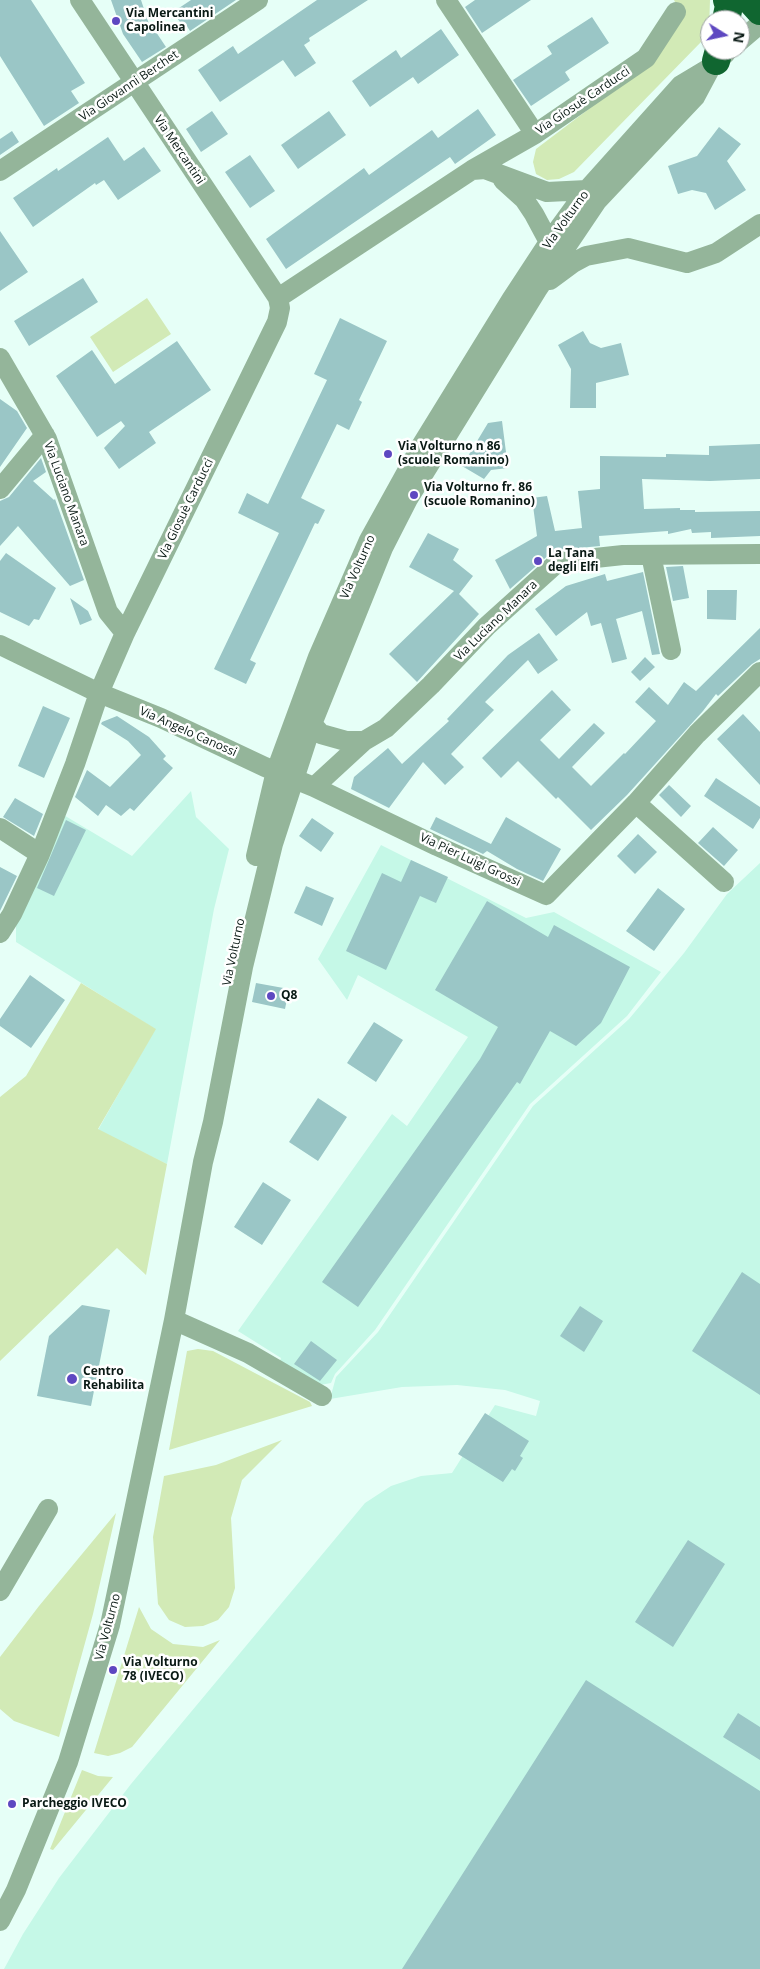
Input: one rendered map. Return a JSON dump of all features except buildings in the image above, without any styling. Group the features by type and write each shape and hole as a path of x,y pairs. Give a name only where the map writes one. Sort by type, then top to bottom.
{"highway":[{"path":"750,0 760,11"}],"street":[{"name":"Via Mercantini","path":"80,0 278,298"},
{"name":"Via Giovanni Berchet","path":"0,171 258,0"},
{"path":"446,0 536,134"},
{"name":"Via Giosuè Carducci","path":"0,933 6,915 40,854 100,693 125,633 277,322 280,308 278,298 472,170 536,134 646,58 676,12"},
{"path":"750,32 760,24"},
{"name":"Via Volturno","path":"0,1921 16,1890 68,1762 110,1625 174,1320 203,1162 202,1122 230,967 318,657 369,540 421,446 549,242 587,190 680,85 715,60"},
{"name":"Via Volturno","path":"285,775 312,724 383,548 408,499 537,290 597,201 695,97 717,60"},
{"path":"472,170 485,169 547,192 587,190"},
{"path":"496,173 524,199 549,242"},
{"path":"537,290 573,263 586,256 628,248 688,262 716,253 760,224"},
{"name":"Via Luciano Manara","path":"0,358 45,435 108,612 125,633"},
{"path":"0,489 45,435"},
{"name":"Via Luciano Manara","path":"314,786 364,742 386,728 431,685 487,626 558,562 623,555 760,554"},
{"path":"651,555 671,650"},
{"name":"Via Angelo Canossi","path":"0,645 100,693 161,718 285,775"},
{"name":"Via Pier Luigi Grossi","path":"285,775 314,786 437,846 546,895 636,803 697,734 760,672"},
{"path":"312,724 321,734 346,741 364,742"},
{"path":"636,803 724,882"},
{"path":"0,828 40,854"},
{"path":"174,1320 248,1353 322,1396"},
{"path":"0,1591 48,1509"}],"shaded area":[{"path":"674,0 710,0 710,10 700,10 700,43 574,172 559,179 547,180 536,174 533,162 536,149 652,61 676,4"},
{"path":"147,298 171,334 113,372 90,337"},
{"path":"191,791 196,817 229,849 214,909 167,1164 98,1130 155,1029 16,942 16,925 62,814 132,856"},
{"path":"381,845 526,918 554,912 661,972 627,1016 530,1104 375,1330 335,1374 331,1383 320,1385 279,1363 281,1358 238,1331 392,1114 407,1126 468,1037 358,975 347,1000 318,959"},
{"path":"760,863 760,1969 4,1969 23,1934 59,1878 131,1784 365,1503 391,1486 421,1476 452,1473 495,1405 536,1416 540,1401 505,1390 457,1385 402,1387 330,1399 336,1377 378,1332 533,1106 629,1019 684,953 727,894"},
{"path":"81,983 156,1029 98,1129 167,1164 146,1275 117,1248 0,1361 0,1097 26,1076"},
{"path":"198,1349 213,1351 310,1402 312,1406 169,1450 187,1351"},
{"path":"282,1440 242,1480 231,1518 235,1588 229,1607 218,1620 203,1626 185,1627 169,1620 158,1604 153,1537 164,1476 216,1465"},
{"path":"116,1513 93,1614 59,1737 14,1721 0,1709 0,1657 39,1606"},
{"path":"139,1607 151,1629 173,1644 203,1647 220,1640 132,1747 108,1756 94,1753"},
{"path":"82,1770 98,1776 113,1777 53,1850 50,1849"}],"place":[{"name":"Via Mercantini Capolinea","path":"116,21"},
{"name":"Via Volturno n 86 (scuole Romanino)","path":"388,454"},
{"name":"Via Volturno fr. 86 (scuole Romanino)","path":"414,495"},
{"name":"La Tana degli Elfi","path":"538,561"},
{"name":"Q8","path":"271,996"},
{"name":"Centro Rehabilita","path":"72,1379"},
{"name":"Via Volturno 78 (IVECO)","path":"113,1670"},
{"name":"Parcheggio IVECO","path":"12,1804"}]}
